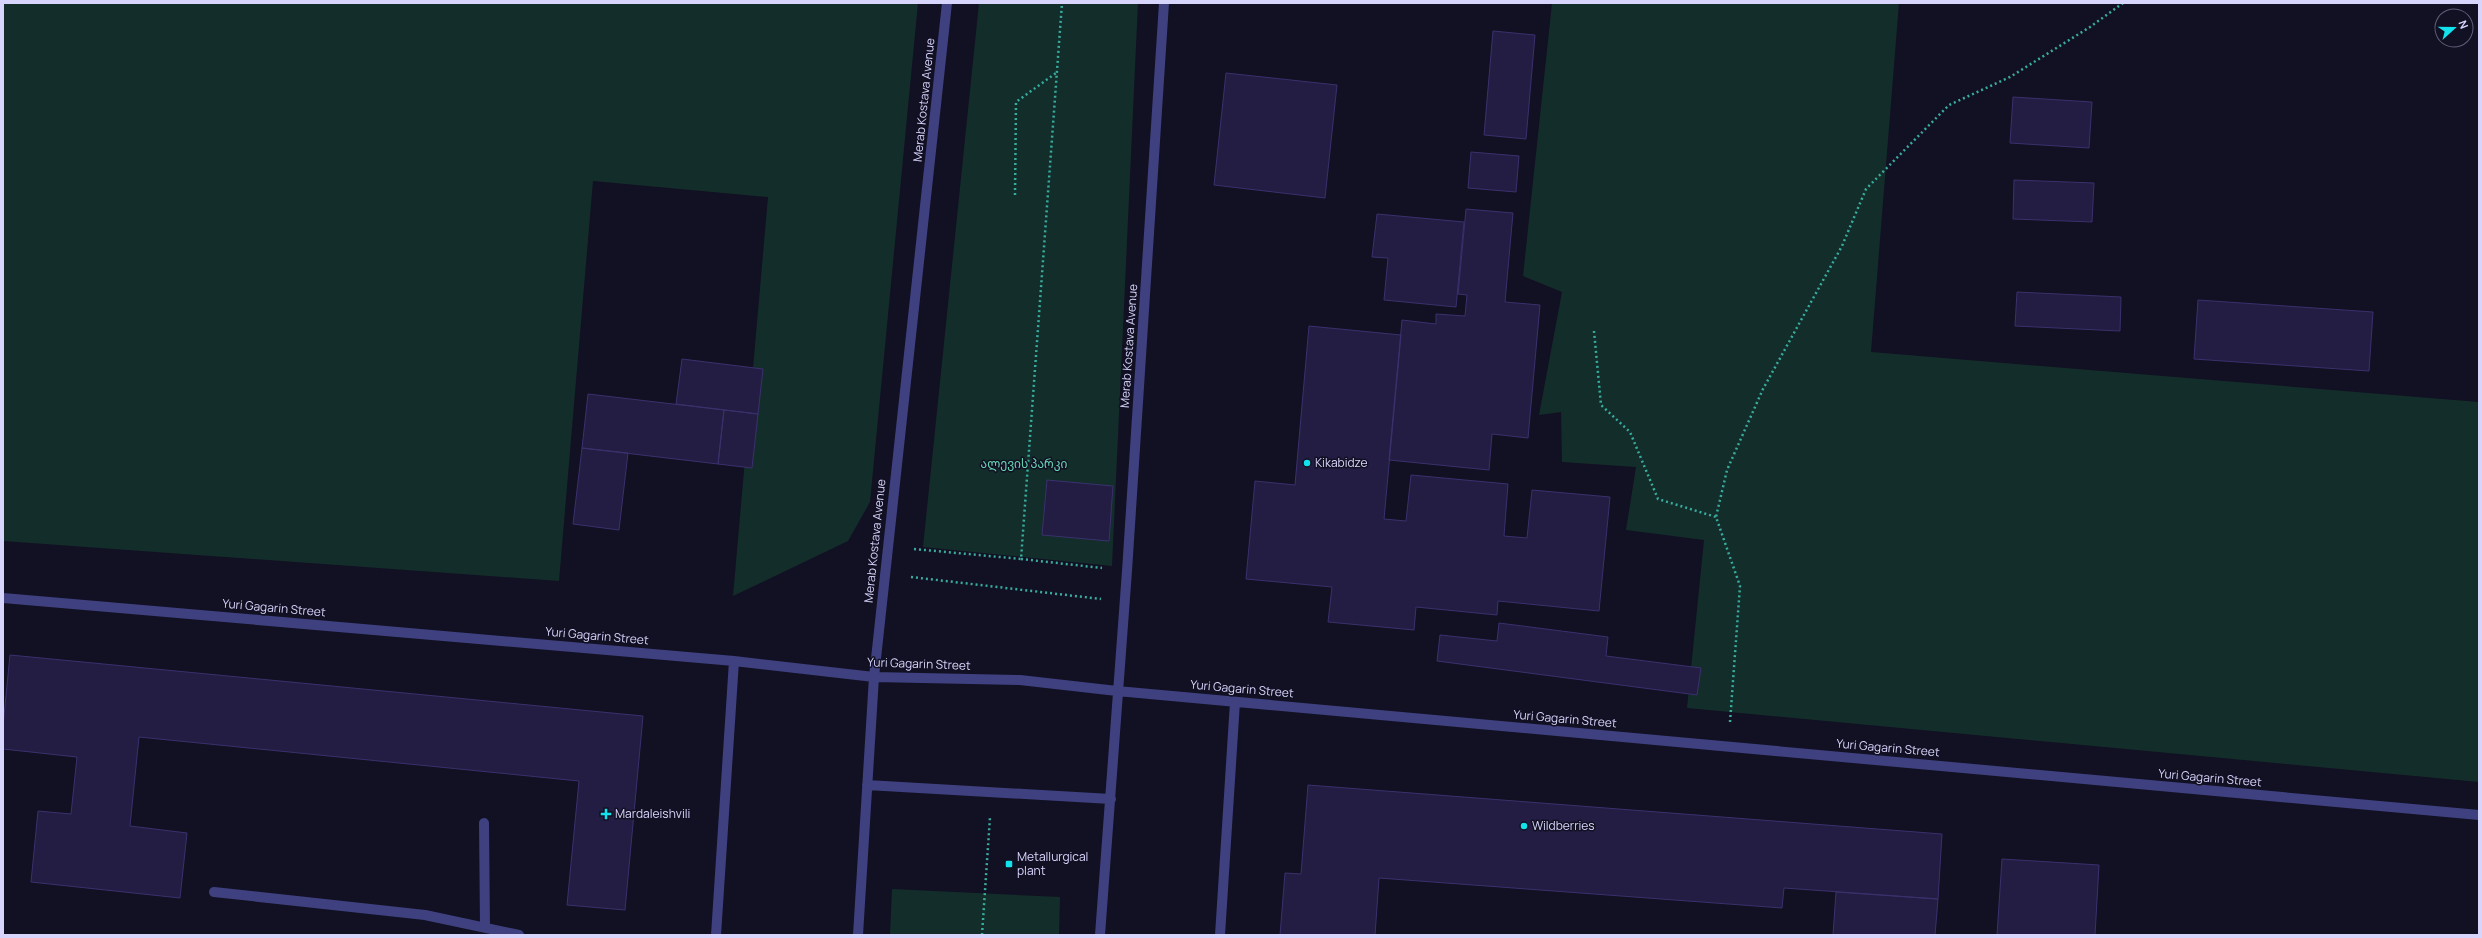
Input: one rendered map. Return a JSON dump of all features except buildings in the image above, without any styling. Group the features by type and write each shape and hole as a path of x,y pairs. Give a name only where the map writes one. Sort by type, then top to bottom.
{"street":[{"name":"Merab Kostava Avenue","path":"858,935 874,677 947,3"},
{"name":"Merab Kostava Avenue","path":"1100,935 1111,799 1117,691 1125,602 1164,3"},
{"name":"Yuri Gagarin Street","path":"3,598 734,660 874,677 1020,680 1235,702 2479,815"},
{"path":"716,935 734,660"},
{"path":"1220,935 1235,702"},
{"path":"867,785 1111,799"},
{"path":"484,823 485,928"},
{"path":"214,892 425,915 519,935"}],"path":[{"path":"1021,560 1062,3"},
{"path":"1728,747 1740,586 1716,517 1727,470 1763,389 1842,246 1866,189 1949,105 2010,76 2090,27 2123,3"},
{"path":"1015,195 1016,102 1057,72"},
{"path":"1594,331 1601,405 1630,432 1658,499 1716,517"},
{"path":"888,546 1127,571"},
{"path":"884,574 1125,602"},
{"path":"982,935 992,792"}],"green space":[{"path":"3,3 918,3 870,502 848,541 733,596 768,197 593,181 559,581 3,541"},
{"name":"ალევის პარკი","path":"979,3 1138,3 1112,566 923,547"},
{"path":"1552,3 1899,3 1871,352 2479,402 2479,782 1687,708 1704,540 1626,530 1636,467 1562,462 1561,412 1539,415 1562,292 1523,276"},
{"path":"892,889 1060,897 1059,935 890,935"}],"place":[{"name":"Kikabidze","path":"1307,463"},
{"name":"Mardaleishvili","path":"606,814"},
{"name":"Wildberries","path":"1524,826"},
{"name":"Metallurgical plant","path":"1009,864"}]}
